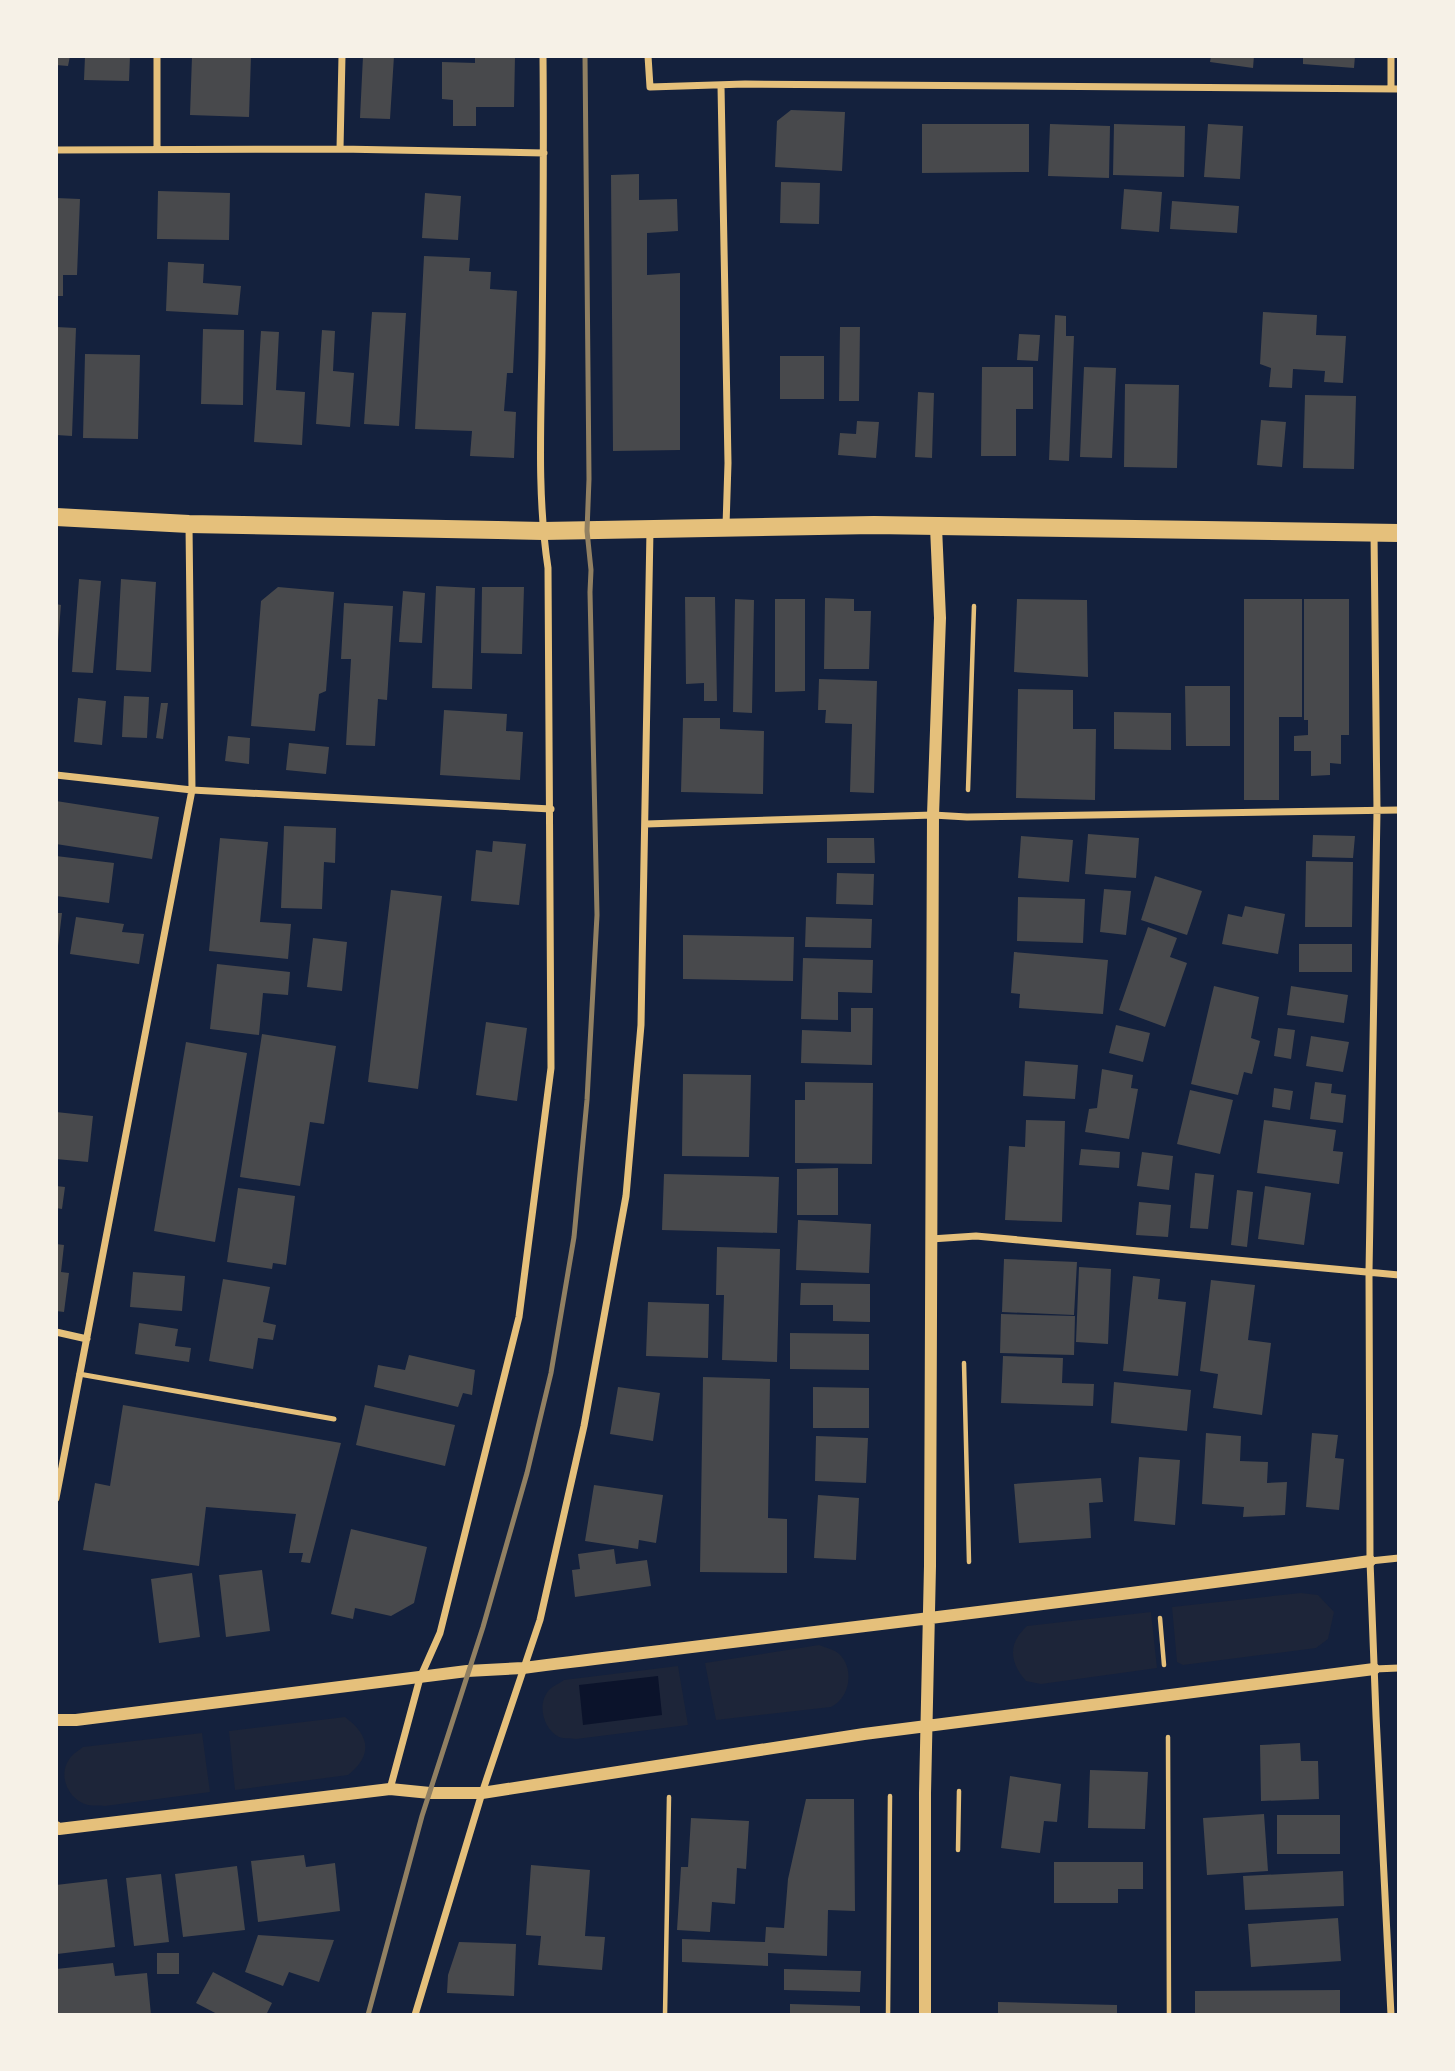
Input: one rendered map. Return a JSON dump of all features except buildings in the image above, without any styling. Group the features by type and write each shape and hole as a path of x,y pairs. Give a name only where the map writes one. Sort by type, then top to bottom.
{"main road":[{"path":"56,517 189,524 542,531 874,525 1399,533"}],"street":[{"path":"157,56 157,149"},
{"path":"340,149 342,56"},
{"path":"390,1789 420,1678 440,1633 519,1317 551,1068 548,568 542,531 540,476 543,56"},
{"path":"648,56 649,88 745,84 1395,89 1391,56"},
{"path":"721,86 728,463 726,527"},
{"path":"56,150 340,149 544,152"},
{"path":"56,1499 192,790 189,524"},
{"path":"925,2015 933,815 940,618 936,527"},
{"path":"415,2015 482,1793 540,1620 584,1426 626,1196 641,1025 650,530"},
{"path":"1374,533 1377,811 1370,1272 1370,1561 1391,2015"},
{"path":"56,775 192,790 551,809"},
{"path":"646,824 933,815 967,817 1399,810"},
{"path":"930,1239 976,1236 1399,1275"},
{"path":"56,1332 87,1339"},
{"path":"56,1720 75,1720 467,1671 523,1668 1158,1591 1399,1558"},
{"path":"56,1827 60,1829 390,1789 430,1794 482,1793 927,1726 1399,1668"}],"lane":[{"path":"79,1374 334,1419"}],"path":[{"path":"967,817 974,606"},
{"path":"964,1359 970,1562"},
{"path":"1160,1611 1164,1669"},
{"path":"1168,1737 1169,2015"},
{"path":"888,2015 890,1796"},
{"path":"665,2015 669,1797"}],"shaded area":[{"path":"1301,1593 1318,1595 1334,1612 1328,1639 1316,1648 1183,1665 1177,1662 1172,1607"},
{"path":"1151,1612 1157,1668 1041,1684 1026,1681 1016,1667 1014,1646 1016,1639 1027,1626"},
{"path":"819,1645 835,1651 846,1664 847,1689 838,1703 831,1707 716,1720 705,1663"},
{"path":"678,1666 688,1725 576,1739 559,1737 545,1722 543,1701 551,1688 564,1680"},
{"path":"658,1676 662,1715 583,1725 579,1685"},
{"path":"345,1717 359,1731 365,1745 362,1760 348,1775 235,1790 229,1731"},
{"path":"202,1733 210,1792 105,1806 81,1802 67,1786 66,1765 83,1747"}],"railway":[{"path":"368,2015 422,1816 483,1627 527,1473 551,1373 574,1237 587,1100 597,915 591,570 587,531 589,479 585,56"}]}
